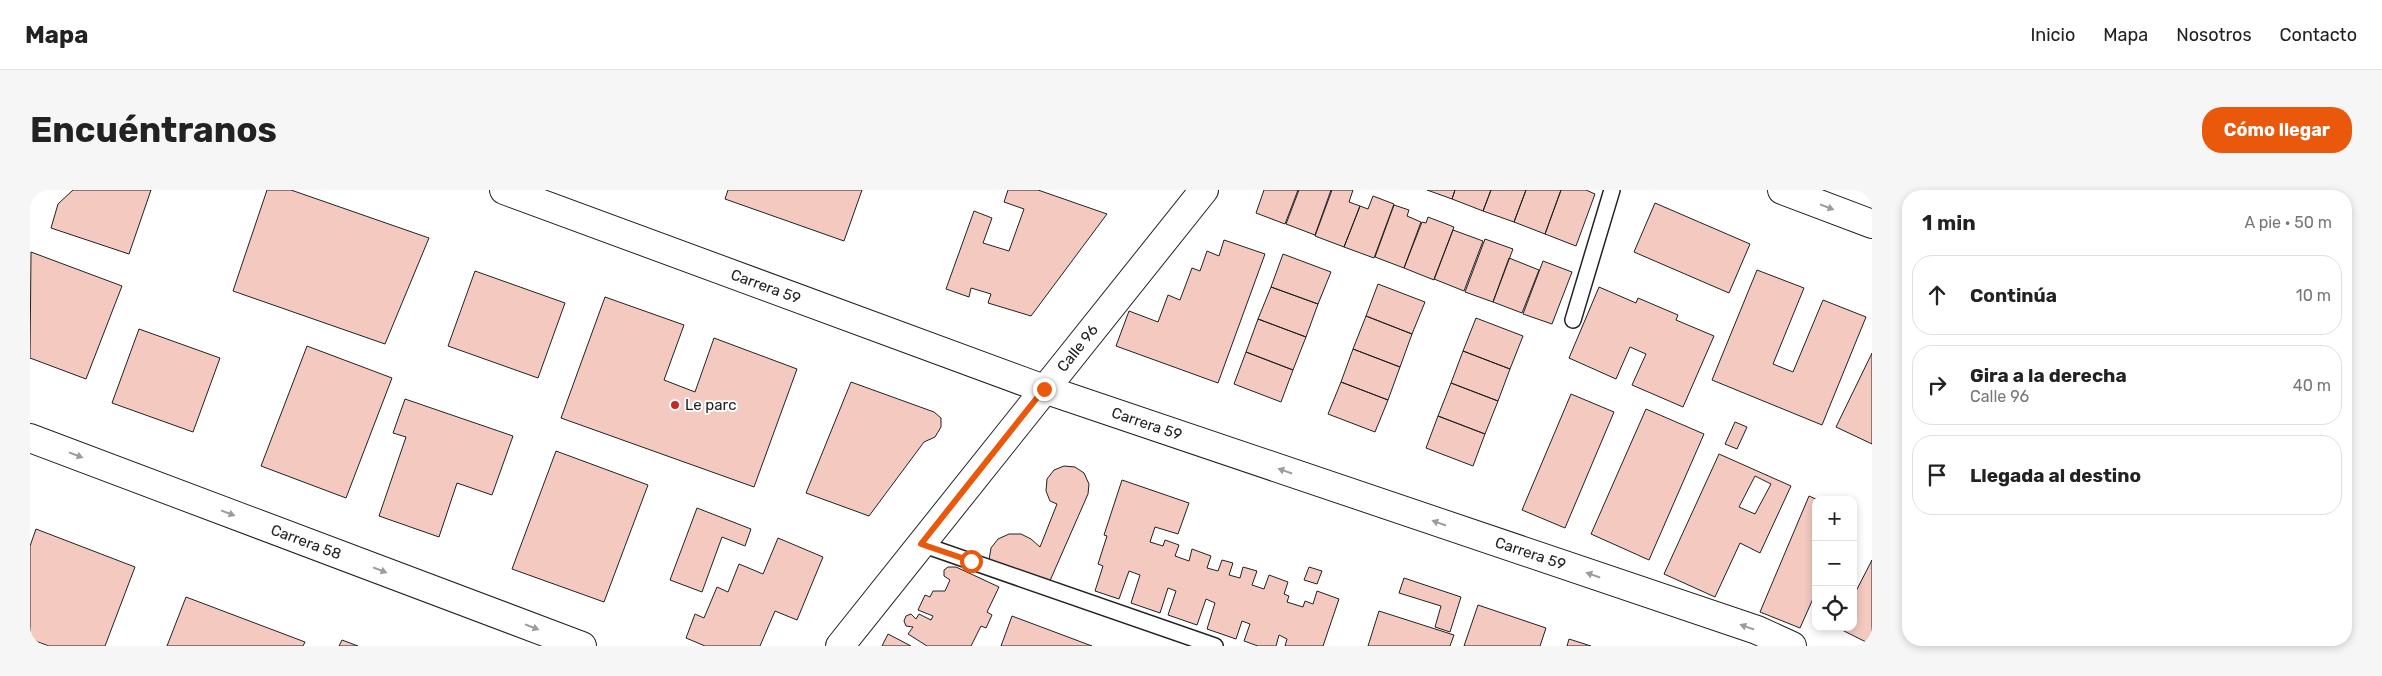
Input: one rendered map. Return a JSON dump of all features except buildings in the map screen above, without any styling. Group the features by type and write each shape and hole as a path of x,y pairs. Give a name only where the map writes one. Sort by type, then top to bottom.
{"street":[{"name":"Carrera 59","path":"504,190 1044,389 1757,630 1792,646"},
{"name":"Calle 96","path":"840,646 1204,190"},
{"path":"1782,190 1872,224"},
{"name":"Carrera 58","path":"30,438 582,646"}],"lane":[{"path":"1573,320 1612,190"},
{"path":"921,544 1215,646"}],"place":[{"name":"Le parc","path":"675,405"}],"route":[{"path":"971,561 921,544 1044,389"}]}
